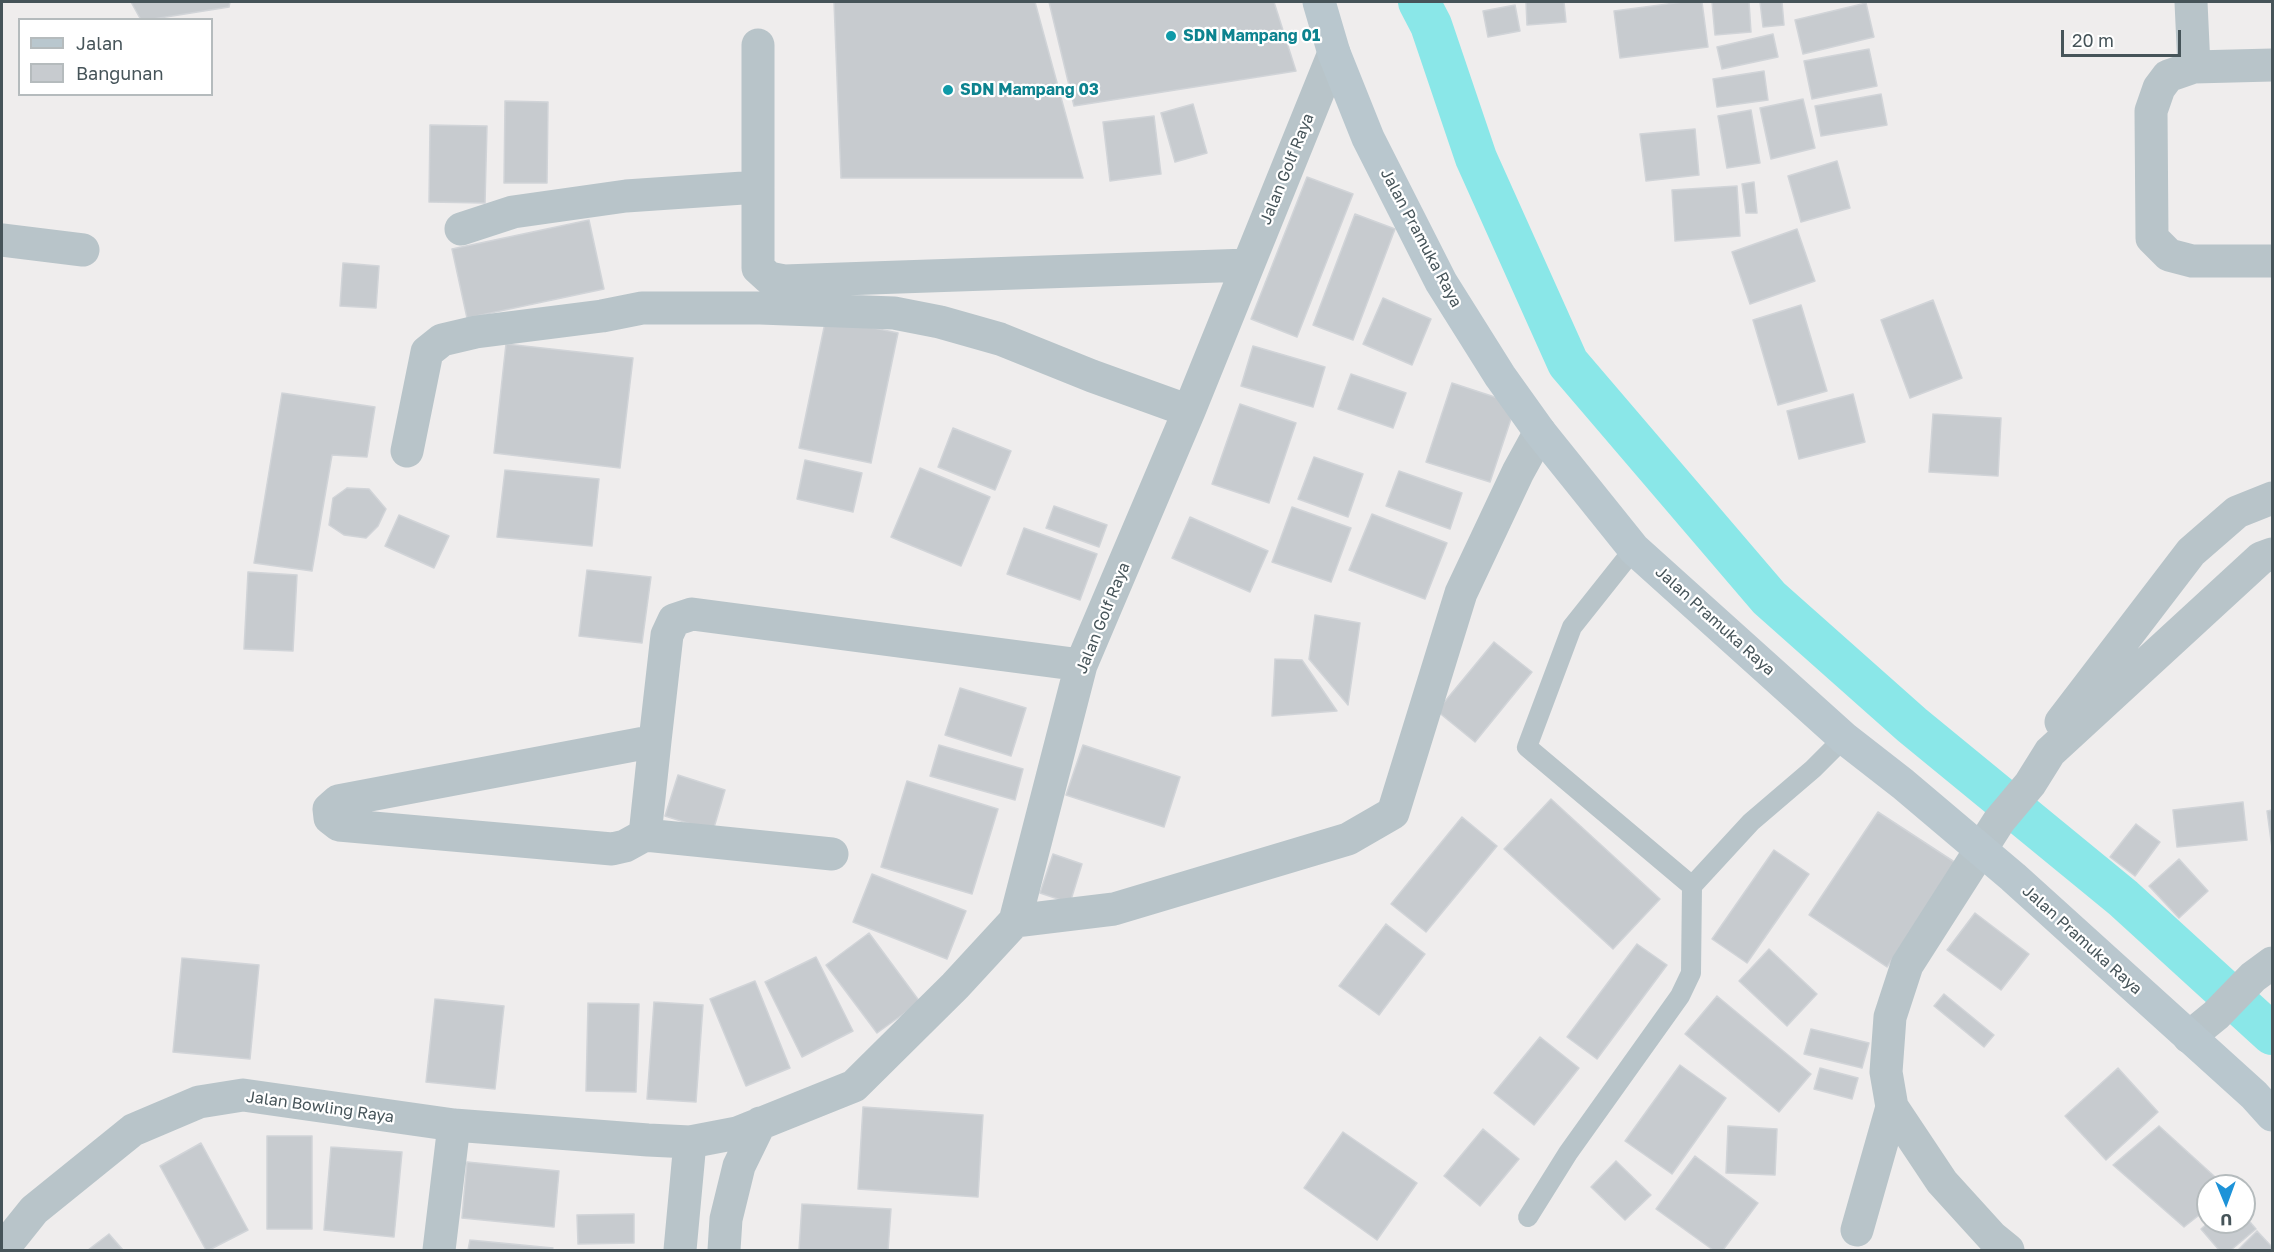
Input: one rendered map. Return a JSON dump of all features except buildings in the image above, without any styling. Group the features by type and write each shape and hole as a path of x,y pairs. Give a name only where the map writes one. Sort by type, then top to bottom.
{"street":[{"name":"Jalan Pramuka Raya","path":"1319,2 1334,53 1368,138 1442,282 1500,376 1540,432 1634,549 1844,738 1981,850 2254,1095 2272,1115"},
{"path":"2191,2 2194,67"},
{"path":"758,45 758,268 769,278 784,281 1248,265"},
{"name":"Jalan Golf Raya","path":"690,1142 737,1133 854,1086 955,986 1015,921 1081,665 1189,411 1334,53"},
{"path":"2272,65 2194,67 2168,76 2159,88 2151,111 2152,238 2169,255 2192,261 2272,261"},
{"path":"460,229 513,212 626,196 758,187"},
{"path":"2,240 84,250"},
{"path":"407,451 427,352 442,340 476,332 602,316 642,308 760,308 894,313 940,322 1000,339 1092,376 1189,411"},
{"path":"1015,921 1114,909 1347,839 1393,813 1461,593 1518,472 1540,432"},
{"path":"1996,1246 1942,1182 1892,1107 1886,1072 1890,1017 1907,965 1999,821 2030,784 2050,752 2058,726 2191,552 2237,512 2272,498"},
{"path":"2050,752 2267,556 2237,512"},
{"path":"645,835 667,635 674,620 692,614 1081,665"},
{"path":"656,741 338,801 329,809 330,818 339,825 612,849 625,846 645,835 831,854"},
{"path":"2189,1037 2216,1016 2267,968"},
{"name":"Jalan Bowling Raya","path":"2,1251 34,1210 133,1130 199,1102 243,1095 454,1125 690,1142"},
{"path":"1857,1230 1892,1107"},
{"path":"724,1251 726,1220 739,1166 760,1123"},
{"path":"439,1251 454,1125"},
{"path":"680,1251 690,1142"}],"lane":[{"path":"1634,549 1572,627 1527,747 1692,886"},
{"path":"1528,1217 1568,1153 1680,996 1691,973 1692,886 1751,822 1813,769 1844,738"}],"waterway":[{"path":"1419,2 1431,25 1476,158 1568,363 1769,598 1912,725 2123,898 2272,1034"}],"place":[{"name":"SDN Mampang 01","path":"1171,36"},
{"name":"SDN Mampang 03","path":"948,90"}]}
